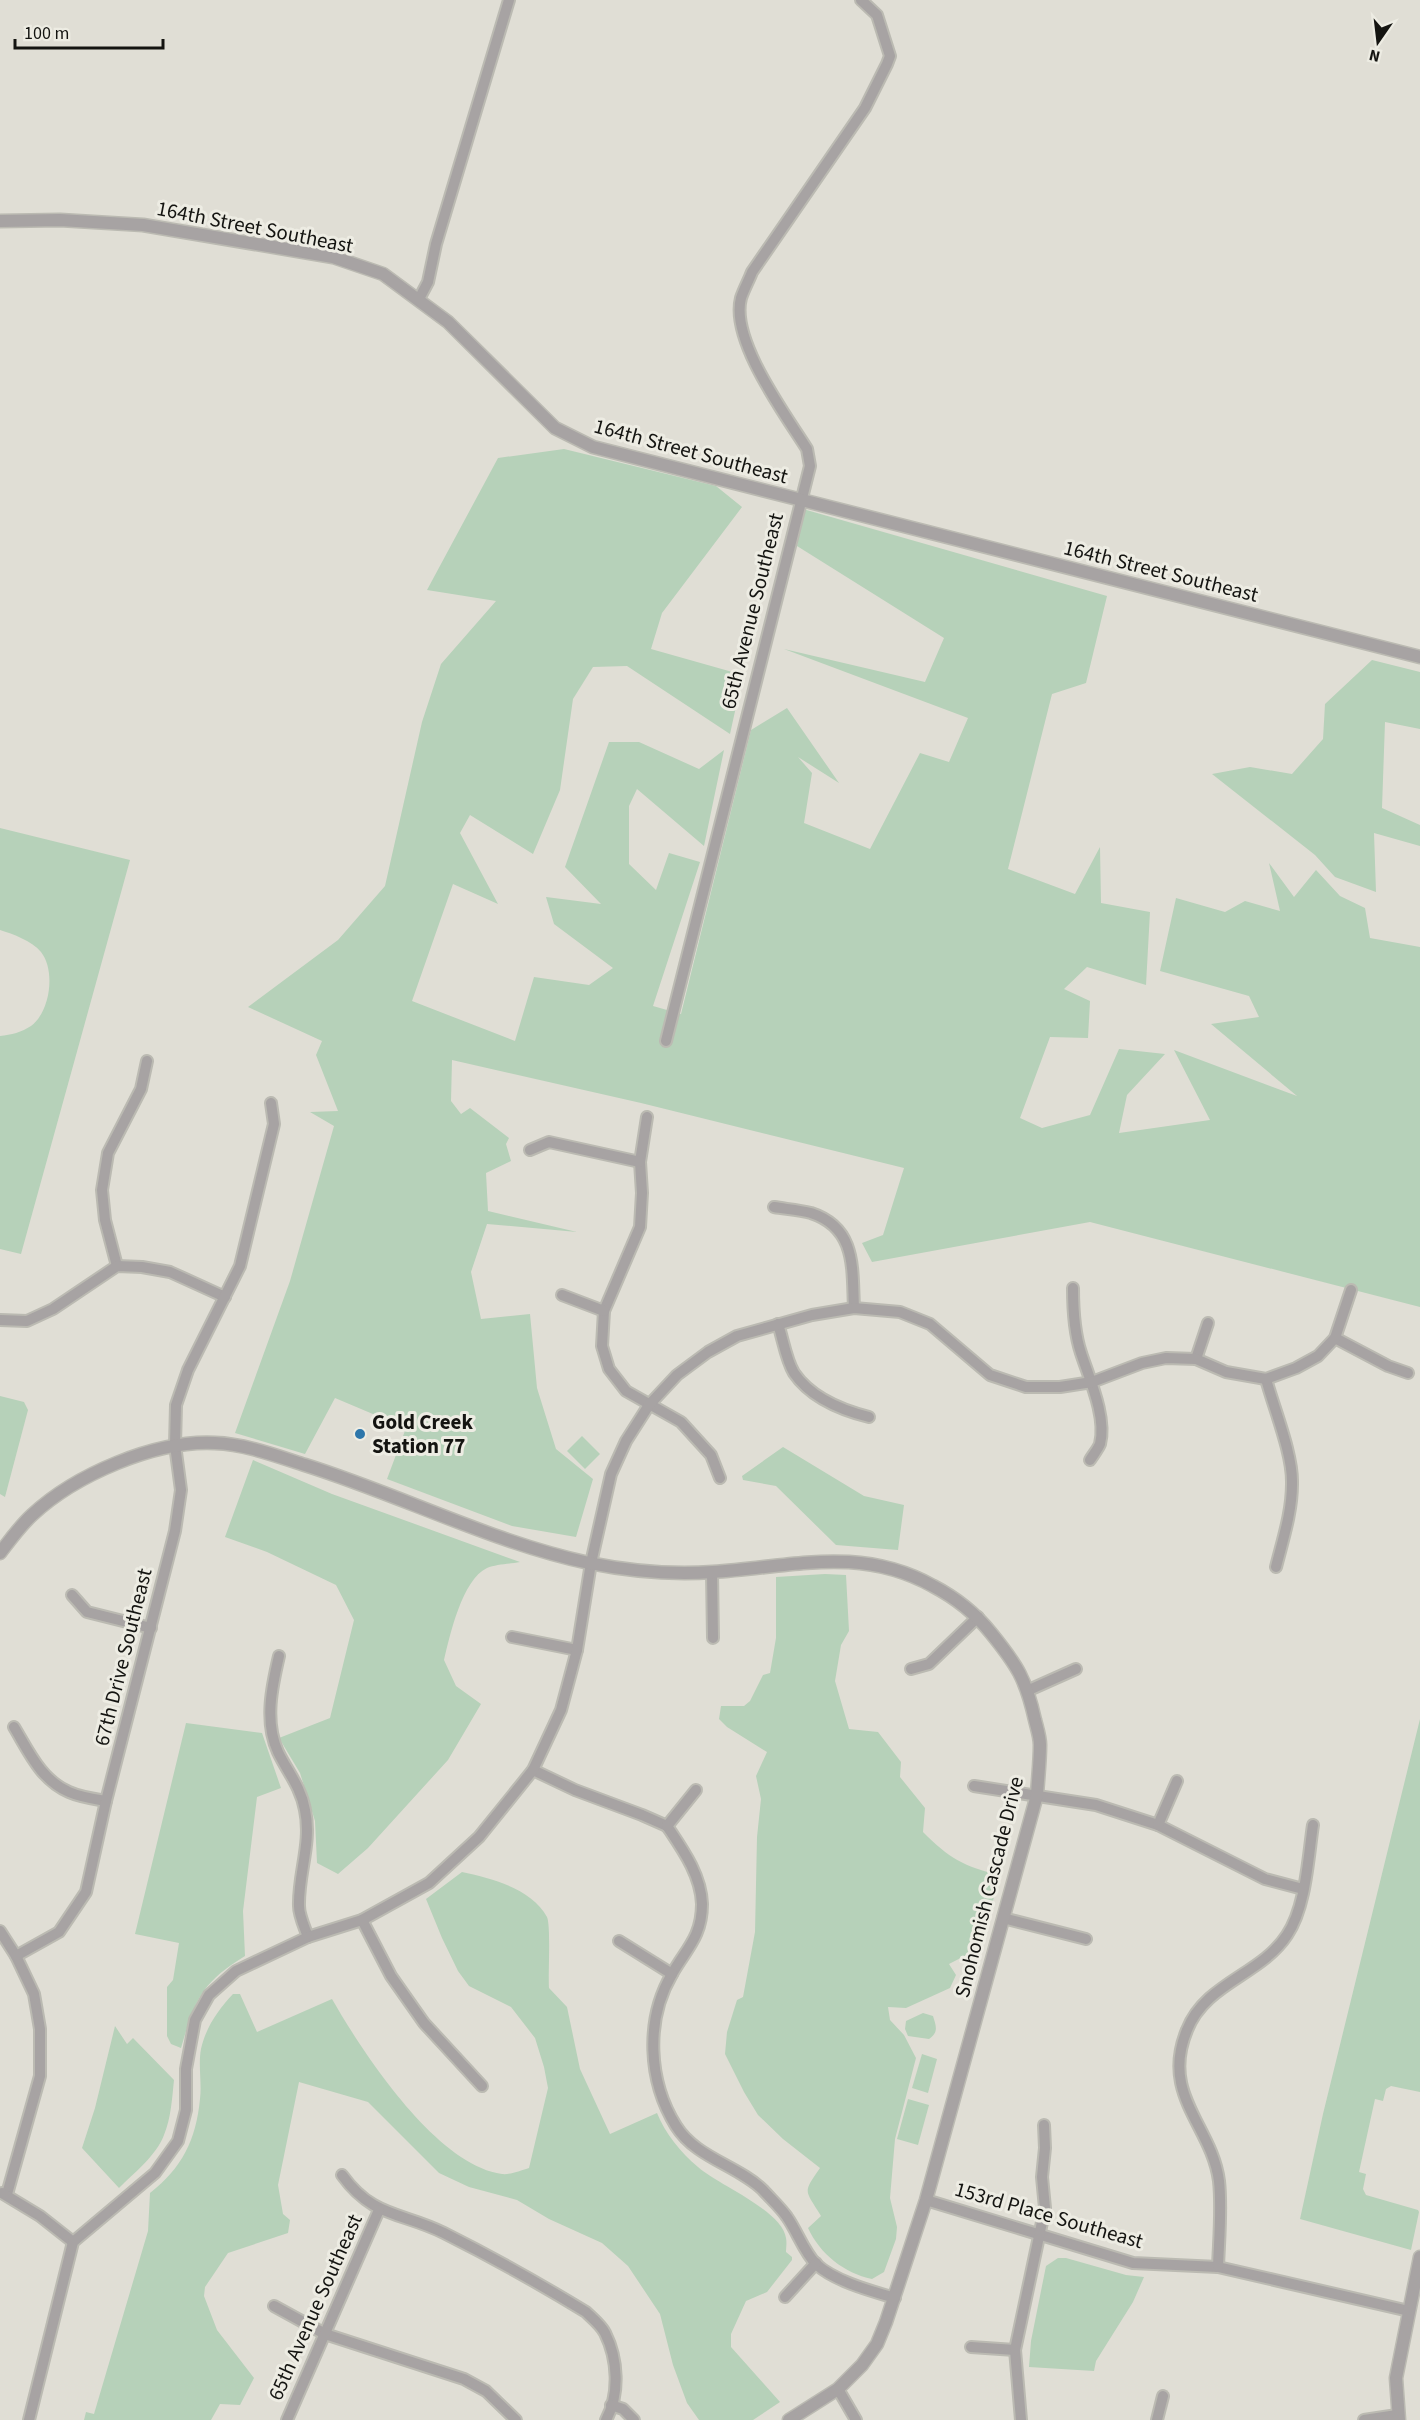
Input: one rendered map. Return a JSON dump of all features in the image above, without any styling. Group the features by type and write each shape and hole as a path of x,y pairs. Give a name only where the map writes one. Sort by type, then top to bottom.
{"street":[{"path":"419,299 428,282 436,244 508,0"},
{"name":"65th Avenue Southeast","path":"666,1041 810,466 807,449 754,361 742,332 741,300 752,272 865,108 887,64 890,56 877,15 861,0"},
{"name":"164th Street Southeast","path":"0,221 60,220 143,225 333,257 382,274 419,299 448,322 555,428 593,447 1420,657"},
{"path":"117,1266 105,1220 102,1190 108,1153 141,1089 147,1061"},
{"name":"67th Drive Southeast","path":"16,1956 59,1932 86,1893 106,1801 176,1531 181,1490 175,1445 176,1405 180,1386 240,1266 274,1124 271,1102"},
{"path":"647,1117 640,1162 642,1193 640,1227 604,1311 602,1346 609,1369 626,1391 681,1422 711,1455 720,1478"},
{"path":"530,1150 549,1142 640,1162"},
{"path":"774,1207 812,1214 836,1226 848,1244 852,1262 854,1308"},
{"path":"0,1320 27,1321 36,1317 53,1309 117,1266 142,1267 170,1272 225,1297"},
{"path":"1072,1288 1075,1329 1080,1352 1092,1382 1100,1416 1100,1445 1090,1460"},
{"path":"29,2420 73,2242 155,2173 178,2140 186,2110 186,2069 195,2019 209,1995 236,1971 308,1937 362,1920 429,1883 480,1837 533,1770 561,1710 577,1650 591,1563 611,1474 626,1441 649,1405 677,1375 708,1352 737,1336 812,1315 854,1308 900,1312 930,1324 990,1375 1026,1387 1060,1387 1092,1382 1142,1362 1166,1358 1196,1359 1226,1372 1266,1379 1296,1368 1318,1356 1335,1338 1351,1290"},
{"path":"562,1295 604,1311"},
{"path":"1196,1359 1208,1323"},
{"path":"778,1324 794,1372 814,1393 845,1411 869,1417"},
{"path":"1335,1338 1388,1366 1408,1373"},
{"path":"1266,1379 1293,1482 1290,1514 1276,1567"},
{"name":"Snohomish Cascade Drive","path":"0,1553 32,1515 73,1483 117,1463 175,1445 215,1443 264,1452 353,1480 504,1540 591,1563 644,1571 712,1572 814,1561 842,1560 868,1563 915,1576 951,1596 978,1617 1013,1660 1029,1690 1040,1742 1037,1795 926,2200 895,2298 877,2344 862,2365 838,2389 789,2420"},
{"path":"712,1572 713,1638"},
{"path":"72,1595 87,1612 151,1628"},
{"path":"911,1669 929,1664 978,1617"},
{"path":"512,1637 577,1650"},
{"path":"279,1656 270,1720 277,1750 296,1781 305,1810 307,1845 299,1908 308,1937"},
{"path":"1029,1690 1076,1669"},
{"path":"14,1727 42,1773 54,1784 70,1793 106,1801"},
{"path":"533,1770 574,1790 667,1826 686,1855 698,1881 702,1905 697,1933 688,1953 672,1974 659,2005 654,2028 654,2069 665,2103 677,2127 695,2147 761,2188 787,2216 816,2263 860,2288 895,2298"},
{"path":"1158,1825 1177,1781"},
{"path":"974,1786 1096,1805 1158,1825 1265,1879 1302,1889"},
{"path":"667,1826 696,1790"},
{"path":"1218,2267 1219,2180 1209,2150 1182,2090 1180,2060 1186,2031 1196,2013 1216,1991 1271,1955 1287,1935 1297,1917 1313,1825"},
{"path":"1003,1918 1086,1939"},
{"path":"362,1920 391,1976 424,2023 482,2086"},
{"path":"0,1931 16,1956 34,1994 40,2029 40,2076 3,2193 40,2216 73,2242"},
{"path":"619,1941 672,1974"},
{"path":"1021,2420 1015,2350 1041,2236 1045,2208 1042,2177 1045,2148 1044,2125"},
{"path":"342,2175 353,2189 379,2210 442,2232 586,2312 604,2331 614,2359 616,2386 606,2420"},
{"name":"153rd Place Southeast","path":"926,2200 1134,2263 1218,2267 1409,2311"},
{"name":"65th Avenue Southeast","path":"287,2420 379,2210"},
{"path":"1364,2420 1398,2418 1396,2378 1420,2257"},
{"path":"785,2297 816,2263"},
{"path":"274,2306 325,2334 464,2379 486,2391 516,2420"},
{"path":"971,2348 1015,2350"},
{"path":"838,2389 856,2420"},
{"path":"1157,2420 1163,2396"},
{"path":"611,2405 623,2409 634,2420"}],"green space":[{"path":"564,449 716,486 742,507 662,613 651,649 743,675 730,734 627,666 593,667 573,699 560,790 533,854 470,815 460,833 498,904 453,884 412,1001 515,1041 534,977 589,985 613,968 554,924 546,897 601,904 565,867 609,742 639,742 699,769 724,750 704,846 637,789 629,806 629,864 656,890 669,853 700,862 653,1006 681,1014 751,730 787,708 839,783 798,757 812,773 804,823 870,849 920,753 949,762 968,718 784,649 925,682 944,638 797,546 803,509 1107,596 1086,683 1052,694 1008,869 1075,894 1100,847 1101,903 1150,912 1146,985 1087,967 1064,989 1090,1001 1088,1038 1050,1037 1020,1118 1042,1128 1090,1115 1119,1049 1165,1054 1127,1095 1119,1133 1210,1120 1174,1050 1297,1096 1211,1024 1259,1017 1249,996 1160,971 1176,898 1225,912 1245,901 1280,911 1269,863 1294,897 1316,870 1340,896 1365,908 1370,938 1420,947 1420,1307 1090,1222 872,1262 862,1243 883,1235 904,1168 641,1103 452,1060 451,1101 461,1114 470,1108 509,1138 506,1144 511,1161 486,1173 488,1211 577,1232 487,1224 471,1272 481,1319 530,1314 537,1388 556,1449 593,1479 576,1537 512,1526 387,1479 406,1428 335,1398 305,1454 235,1433 290,1281 334,1126 310,1112 338,1111 316,1055 322,1041 248,1007 338,940 385,886 422,722 441,664 496,601 427,590 498,458"},
{"path":"1372,660 1420,672 1420,729 1385,722 1382,808 1420,825 1420,846 1374,833 1376,892 1335,877 1315,855 1212,774 1250,767 1292,774 1323,739 1325,704"},
{"path":"0,828 130,860 21,1254 0,1249 0,1036 24,1030 38,1020 49,991 49,980 46,960 41,952 22,938 0,930"},
{"path":"0,1396 24,1402 28,1410 5,1497 0,1494"},
{"path":"582,1436 600,1454 585,1469 567,1451"},
{"path":"783,1447 864,1496 904,1505 898,1550 836,1545 776,1486 743,1480 742,1476"},
{"path":"253,1460 332,1494 520,1562 487,1568 478,1574 458,1609 450,1637 444,1660 456,1686 481,1704 448,1760 368,1848 338,1874 317,1863 315,1821 300,1773 279,1738 330,1718 354,1620 336,1585 267,1552 225,1537"},
{"path":"846,1575 849,1631 841,1645 835,1681 849,1729 878,1732 901,1762 900,1777 925,1808 923,1832 949,1855 976,1869 1000,1875 980,1948 949,1964 956,1975 950,1988 906,2008 888,2007 890,2020 904,2035 916,2058 895,2139 890,2198 897,2227 896,2239 884,2272 872,2279 852,2272 834,2261 813,2237 808,2228 821,2216 809,2196 808,2187 820,2168 783,2139 758,2115 725,2054 727,2032 737,2000 743,1997 755,1932 757,1837 761,1799 756,1776 767,1752 727,1727 719,1719 721,1706 744,1706 750,1701 763,1675 770,1673 776,1638 776,1577"},
{"path":"1420,1719 1420,2092 1391,2086 1386,2089 1383,2101 1375,2099 1359,2172 1366,2174 1363,2189 1366,2195 1418,2210 1411,2250 1300,2219 1323,2114"},
{"path":"186,1723 262,1733 281,1788 257,1797 243,1911 245,1956 218,1975 202,1994 191,2017 181,2048 171,2044 167,2036 167,1987 173,1980 179,1943 135,1934"},
{"path":"462,1872 510,1886 531,1899 547,1917 549,1988 567,2007 580,2069 610,2134 657,2113 669,2135 692,2161 707,2174 762,2208 782,2228 786,2238 786,2252 792,2260 767,2292 746,2301 731,2334 731,2347 780,2402 753,2420 699,2420 687,2403 673,2365 660,2314 628,2266 602,2243 549,2219 517,2200 469,2187 439,2173 368,2102 299,2082 278,2185 283,2214 290,2220 288,2233 228,2253 205,2287 204,2296 217,2330 254,2378 240,2405 220,2404 211,2420 84,2420 86,2412 94,2414 148,2231 150,2193 171,2174 191,2140 200,2099 200,2055 203,2041 213,2019 233,1994 240,1994 257,2032 332,1999 382,2076 427,2129 452,2150 477,2166 502,2174 529,2168 548,2088 535,2038 511,2007 469,1986 458,1971 426,1899"},
{"path":"923,2013 933,2016 936,2026 934,2034 929,2039 908,2036 905,2029 906,2021"},
{"path":"115,2026 127,2044 133,2038 174,2080 170,2115 160,2143 144,2164 119,2188 82,2148 95,2108"},
{"path":"922,2054 937,2059 928,2093 912,2088"},
{"path":"908,2099 929,2105 918,2145 897,2139"},
{"path":"1058,2258 1066,2258 1126,2275 1144,2277 1133,2302 1096,2361 1094,2371 1029,2367 1031,2341 1046,2266"}],"place":[{"name":"Gold Creek Station 77","path":"360,1434"}]}
